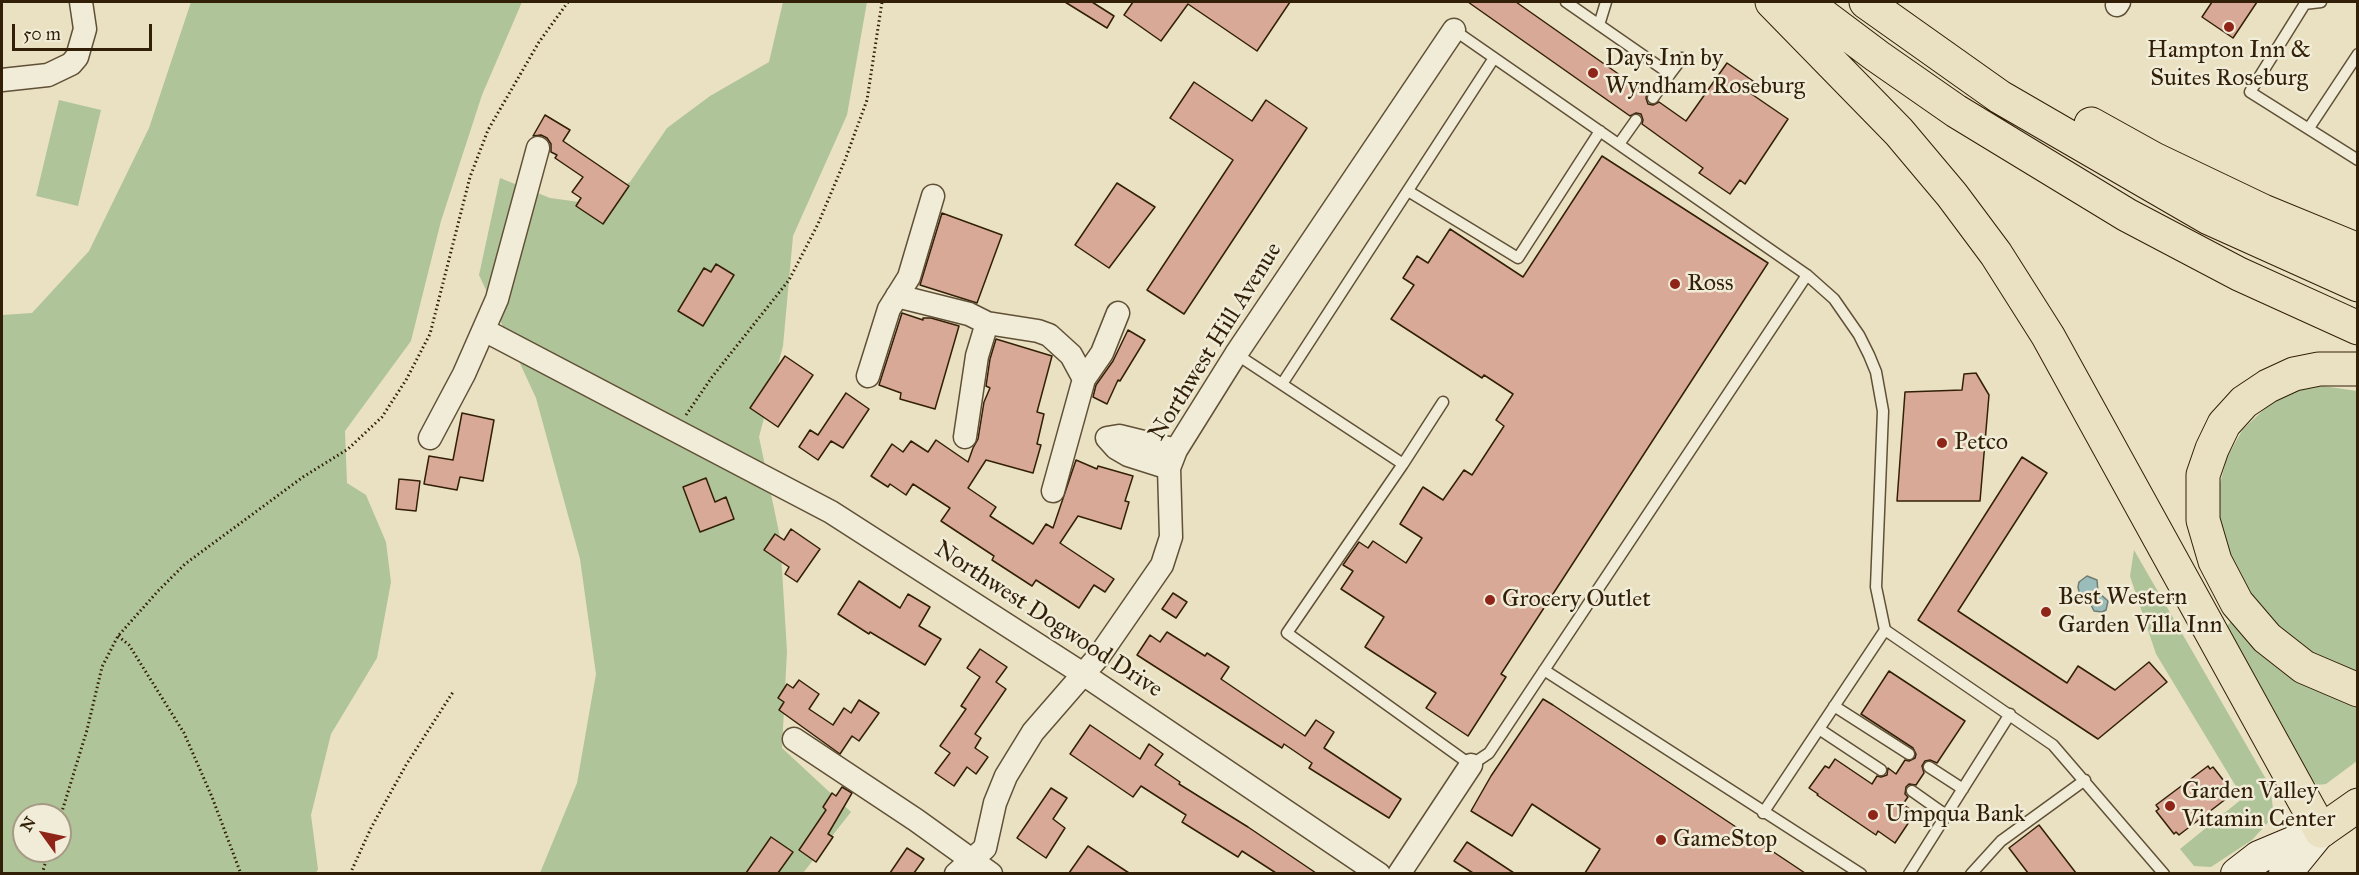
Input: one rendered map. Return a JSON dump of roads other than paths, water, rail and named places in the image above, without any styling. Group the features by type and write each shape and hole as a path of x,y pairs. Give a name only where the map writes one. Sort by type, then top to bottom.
{"main road":[{"path":"1772,2 1899,132 1952,195 2002,263 2048,336 2320,831"},
{"path":"1805,2 1956,111 2127,215 2239,274 2358,328"},
{"path":"1866,2 2000,97 2209,218 2358,285"},
{"path":"1876,2 2154,159 2263,211 2358,250"},
{"path":"2358,369 2319,369 2294,374 2268,386 2244,402 2224,424 2212,449 2203,475 2203,520 2215,561 2237,603 2268,638 2304,667 2358,690"},
{"path":"2237,873 2259,857 2320,831 2358,805"},
{"path":"2285,873 2320,831"}],"street":[{"path":"2,81 48,75 71,64 83,44 85,29 81,2"},
{"name":"Northwest Hill Avenue","path":"964,867 985,848 995,803 1018,755 1033,732 1099,656 1162,565 1171,537 1173,459 1236,354 1454,30"},
{"path":"430,438 464,374 497,298 538,148"},
{"path":"868,376 889,309 909,277 933,196"},
{"path":"897,296 969,314 987,323 1038,330 1049,335 1071,355 1084,379"},
{"path":"1053,491 1084,379 1102,353 1118,313"},
{"path":"965,437 976,356 987,323"},
{"name":"Northwest Dogwood Drive","path":"484,330 831,512 1083,675 1379,873"},
{"path":"1074,416 1088,431 1107,438 1119,436 1173,459"},
{"path":"794,739 916,820 964,867 991,873"},
{"path":"1400,873 1471,765"}],"lane":[{"path":"1566,2 1670,74"},
{"path":"1599,25 1606,2"},
{"path":"2321,2 2305,3 2250,92 2358,160"},
{"path":"1454,30 1808,274 1844,311 1859,335 1876,372 1882,411 1876,587 1878,606 1884,618 1885,630 1763,813"},
{"path":"2309,128 2358,54"},
{"path":"1282,384 1494,58"},
{"path":"1653,98 1682,58"},
{"path":"1619,144 1636,120"},
{"path":"1408,191 1518,258 1600,131"},
{"path":"1443,402 1287,633 1471,765 1489,753 1808,274"},
{"path":"1236,354 1403,464"},
{"path":"1885,630 2053,745 2164,873"},
{"path":"1544,670 1763,813 1861,873"},
{"path":"1834,706 1909,754"},
{"path":"1909,873 2010,714"},
{"path":"1819,729 1881,770"},
{"path":"1929,767 1963,789"},
{"path":"1971,873 2001,841 2085,780"},
{"path":"1912,791 1946,814"}],"water":[{"path":"2087,576 2097,580 2098,592 2108,601 2106,610 2102,612 2094,611 2091,605 2081,600 2079,582"}],"place":[{"name":"Hampton Inn & Suites Roseburg","path":"2229,27"},
{"name":"Days Inn by Wyndham Roseburg","path":"1593,73"},
{"name":"Ross","path":"1675,284"},
{"name":"Petco","path":"1942,443"},
{"name":"Grocery Outlet","path":"1490,600"},
{"name":"Best Western Garden Villa Inn","path":"2046,612"},
{"name":"Garden Valley Vitamin Center","path":"2170,806"},
{"name":"Umpqua Bank","path":"1873,815"},
{"name":"GameStop","path":"1661,840"}]}
